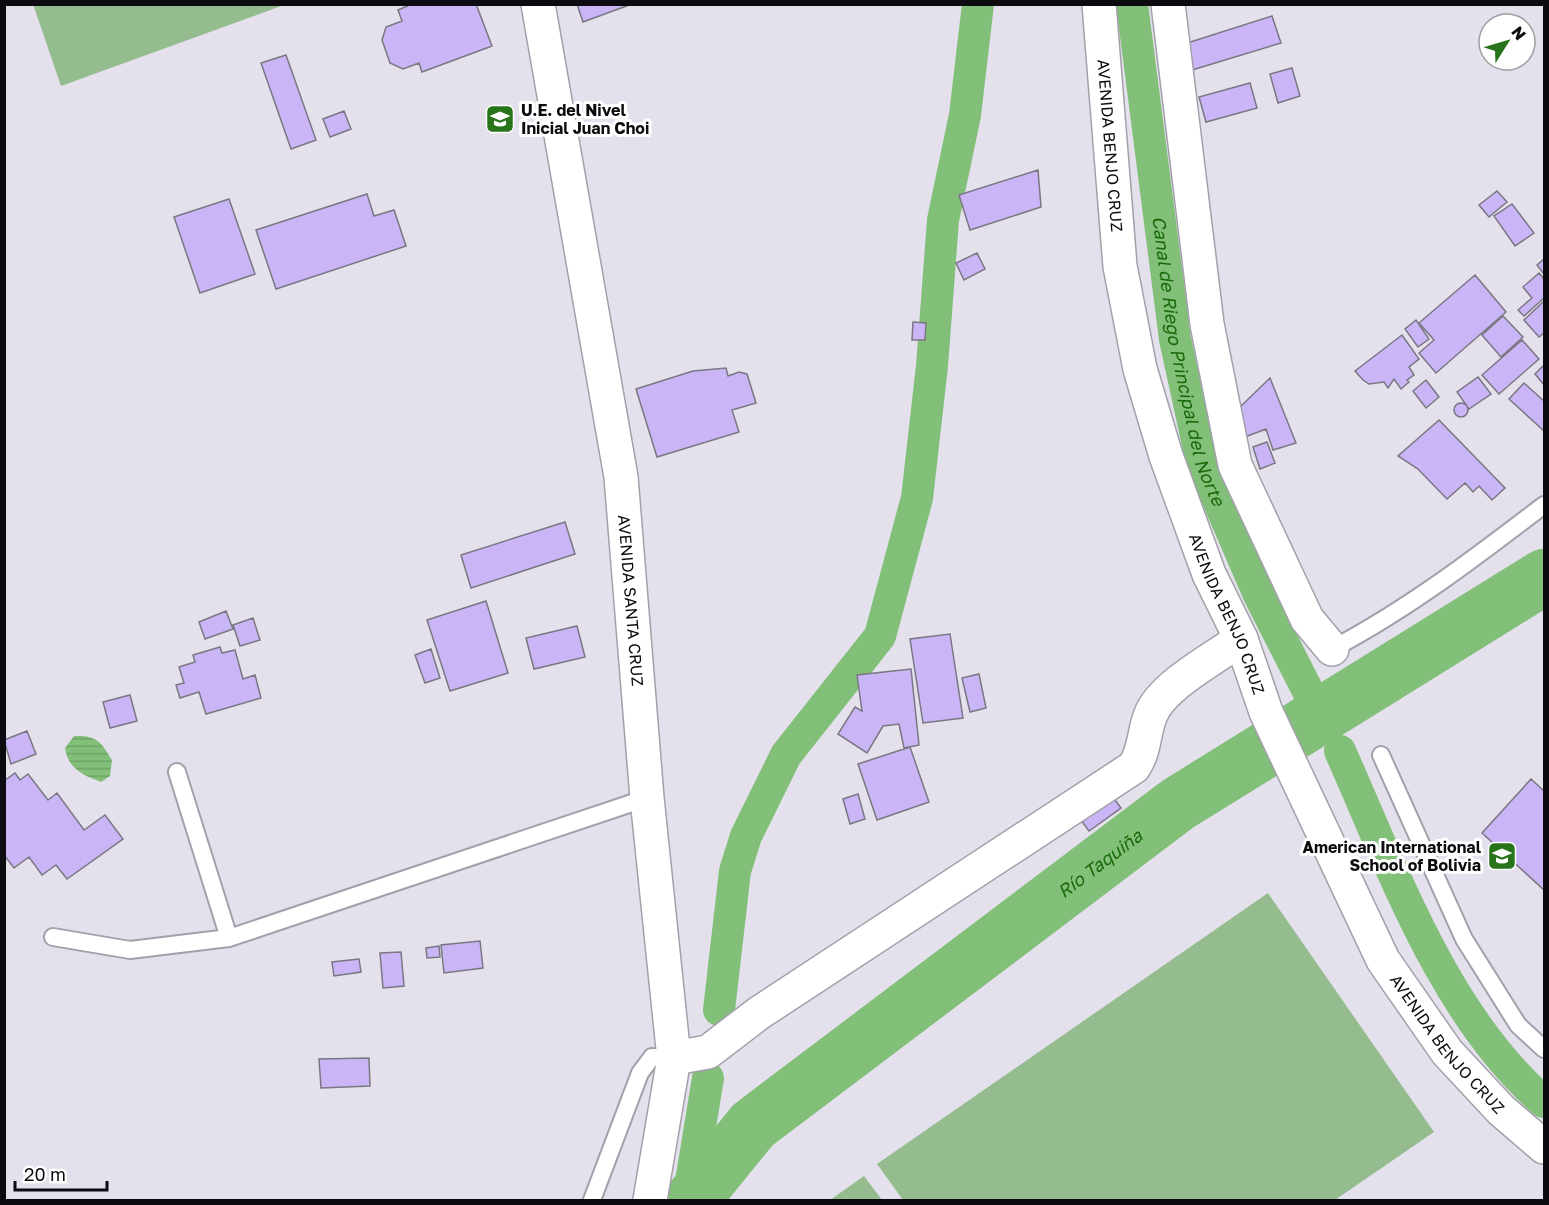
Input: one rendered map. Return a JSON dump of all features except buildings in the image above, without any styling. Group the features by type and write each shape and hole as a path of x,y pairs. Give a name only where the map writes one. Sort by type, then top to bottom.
{"street":[{"name":"AVENIDA SANTA CRUZ","path":"538,4 621,477 647,798 674,1058 650,1200"},
{"name":"AVENIDA BENJO CRUZ","path":"1099,4 1119,266 1140,369 1166,456 1209,573 1240,639 1266,712 1383,960 1447,1052 1501,1110 1545,1147"},
{"path":"1168,4 1207,324 1235,465 1307,619 1332,649"},
{"path":"674,1058 708,1052 759,1013 1134,767 1143,753 1151,714 1165,693 1240,639"}],"lane":[{"path":"1332,649 1415,598 1492,546 1545,505"},
{"path":"1381,755 1464,939 1518,1025 1545,1049"},
{"path":"177,772 229,938"},
{"path":"53,937 130,951 229,938 647,798"},
{"path":"592,1200 640,1073 652,1057 674,1058"}],"shaded area":[{"path":"33,4 284,4 284,5 61,86"},
{"path":"74,736 93,738 101,744 112,760 110,776 101,782 82,774 73,766 65,748"},
{"path":"1268,893 1434,1132 1335,1200 903,1200 877,1164"},
{"path":"864,1176 882,1200 830,1200"}],"waterway":[{"path":"719,1010 735,871 746,836 786,755 880,636 917,498 932,366 943,220 965,115 978,4"},
{"name":"Canal de Riego Principal del Norte","path":"1132,4 1175,339 1202,463 1259,595 1311,697"},
{"name":"Río Taquiña","path":"692,1200 753,1125 1178,804 1544,577"},
{"name":"Canal de Riego Principal del Norte","path":"1340,751 1401,891 1449,984 1477,1027 1509,1067 1544,1102"},
{"path":"688,1200 708,1078"}],"place":[{"name":"U.E. del Nivel Inicial Juan Choi","path":"500,119"},
{"name":"American International School of Bolivia","path":"1502,856"}]}
